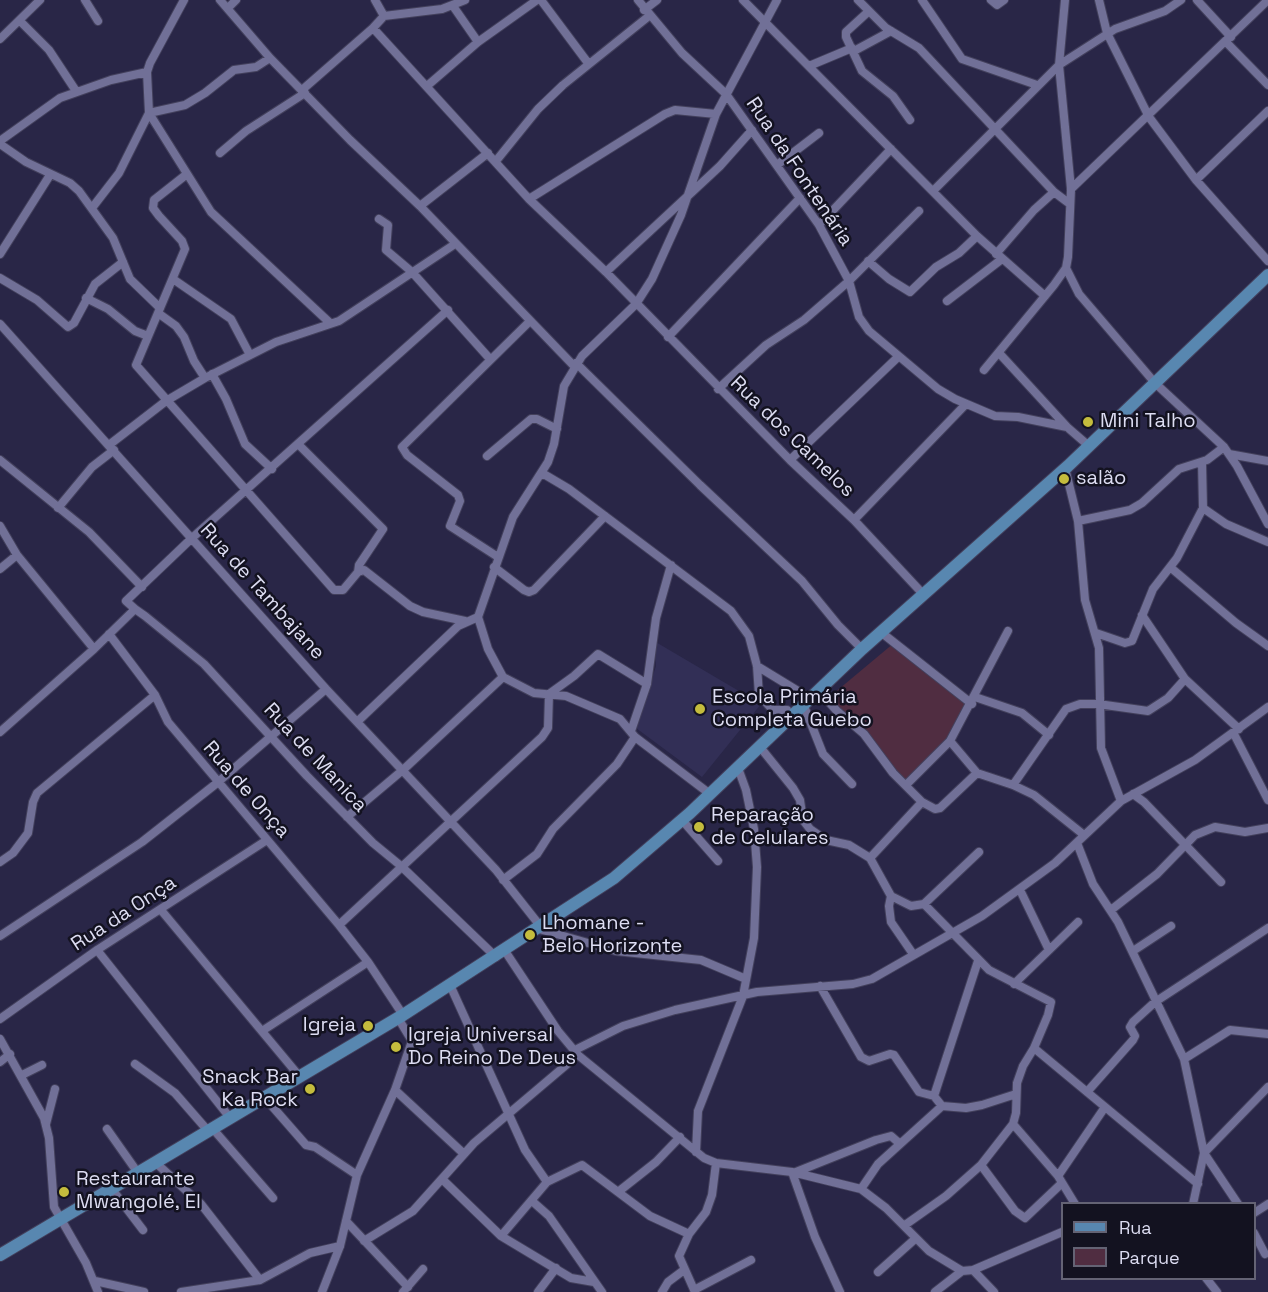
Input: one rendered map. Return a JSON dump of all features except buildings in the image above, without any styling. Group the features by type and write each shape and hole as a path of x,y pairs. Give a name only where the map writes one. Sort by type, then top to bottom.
{"street":[{"path":"0,39 40,0"},
{"path":"85,0 98,21"},
{"path":"184,0 147,72 149,113 211,212 330,323"},
{"path":"220,0 270,58 420,206 529,322 802,581 838,625 862,649"},
{"path":"228,8 236,0"},
{"path":"375,0 384,16"},
{"path":"220,153 246,131 303,92 384,16 453,6 465,0"},
{"path":"427,86 478,42 539,0 588,63"},
{"name":"Rua da Fontenária","path":"638,0 682,53 726,94 819,225 849,281 859,317 869,332 938,389 966,405 995,416 1018,417 1067,427 1089,446"},
{"path":"496,161 538,109 647,13 657,0"},
{"path":"742,0 977,236 1045,296"},
{"path":"710,794 633,734 620,719 566,696 534,693 503,677 479,628 478,617 498,556 518,507 542,473 551,453 564,386 575,365 636,304 662,261 716,114 777,0"},
{"path":"858,0 891,31 919,48 1054,192 1070,204"},
{"path":"922,0 962,59 1036,85"},
{"path":"991,0 997,5 1004,0"},
{"path":"984,370 1066,268 1071,189 1059,65 1065,0"},
{"path":"1099,0 1107,33 1149,117 1197,180 1268,261"},
{"path":"933,191 1036,85 1059,65 1107,33 1165,11 1181,0"},
{"path":"1197,0 1268,85"},
{"path":"1071,189 1149,117 1268,0"},
{"path":"453,6 478,42"},
{"path":"869,11 846,32 862,71 893,96 910,120"},
{"path":"20,21 49,50 76,91"},
{"name":"Rua dos Camelos","path":"373,28 529,199 606,272 718,389 854,520 923,594"},
{"path":"809,66 891,31"},
{"path":"149,113 185,105 206,93 234,70 256,67 270,58"},
{"path":"147,72 76,91 47,105 0,142 50,175 70,183 92,208 112,238 130,279 176,326 184,337 194,362 209,376 226,399 245,444 272,469"},
{"path":"529,199 665,114 675,110 716,114"},
{"path":"1197,180 1268,111"},
{"path":"92,208 119,173 149,113"},
{"path":"606,272 720,165 752,130"},
{"path":"777,165 819,133"},
{"path":"819,225 891,149"},
{"path":"420,206 488,153"},
{"path":"187,174 157,198 153,204 159,216 185,245 136,365 334,590 343,590 358,572 359,565 383,529 299,445"},
{"path":"0,254 50,175"},
{"path":"948,301 999,257 1034,210 1054,192"},
{"path":"668,337 800,198"},
{"path":"718,389 766,345 804,320 849,281 919,212"},
{"path":"379,219 388,225 386,250 412,272 490,359"},
{"path":"868,261 889,279 910,292 936,267 959,254 977,236"},
{"path":"58,508 92,466 111,447 166,401 249,355 302,331 350,315 455,244"},
{"path":"0,278 37,300 69,327 74,323 86,298 102,277 123,262"},
{"path":"1066,268 1078,294 1155,383 1226,451 1268,524"},
{"path":"0,1255 400,1017 536,931 614,878 682,820 862,649 1089,446 1268,275"},
{"path":"173,279 231,319 249,355"},
{"path":"86,298 108,309 135,331 148,336"},
{"path":"0,732 135,609 126,602 192,538 448,310"},
{"path":"498,556 450,526 460,501 458,495 402,450 407,441 529,322"},
{"name":"Rua de Tambajane","path":"0,324 326,689 450,819 503,880 536,931"},
{"path":"999,353 1067,427"},
{"path":"790,460 898,357"},
{"path":"854,520 966,405"},
{"path":"487,456 531,419 537,419 556,429"},
{"path":"1078,521 1130,510 1142,503 1179,469 1226,451 1268,461"},
{"path":"0,460 118,560 142,587"},
{"path":"1096,633 1130,643 1153,589 1170,567 1203,508 1202,462"},
{"path":"1065,468 1078,521 1085,600 1096,633 1102,669 1098,704 1101,748 1121,801"},
{"path":"542,473 569,489 731,611 749,636 757,666 759,695 773,710 787,710"},
{"path":"1203,508 1226,524 1268,542"},
{"path":"494,567 524,590 534,590 605,516"},
{"path":"0,526 17,555 94,648"},
{"path":"0,569 17,555"},
{"path":"503,880 537,854 553,829 617,764 633,734 647,684 656,618 671,565"},
{"path":"1170,567 1236,623 1268,646"},
{"path":"358,572 364,570 417,609 465,621"},
{"name":"Rua de Manica","path":"135,609 204,664 373,843 500,954 577,1053 696,1152 716,1163"},
{"path":"1142,615 1185,679 1237,731 1268,800"},
{"path":"358,721 465,621 478,617"},
{"path":"907,784 950,741 974,700 1008,632"},
{"path":"882,633 974,700 1022,712 1049,735"},
{"name":"Rua de Onça","path":"109,634 155,695 168,722 368,962 412,1041 395,1090"},
{"path":"549,694 574,676 598,654 647,684"},
{"path":"757,666 811,699 837,711 864,734 892,772 907,784 922,802 935,809 940,808 977,773"},
{"path":"347,817 404,769 503,677"},
{"path":"1013,785 1066,710 1080,704 1098,704 1148,711 1168,699 1185,679"},
{"path":"0,936 122,857 218,783 326,689"},
{"path":"339,925 450,819 542,737 548,728 549,694"},
{"path":"0,862 13,853 28,833 33,802 38,794 155,695"},
{"path":"811,699 823,754 852,784"},
{"path":"364,1241 413,1211 463,1153 577,1053 641,1019 757,992 864,982 953,934 1020,890 1077,843 1121,801 1196,760 1268,707"},
{"path":"950,741 977,773 1034,795 1084,835"},
{"path":"760,747 794,788 800,800 806,825 826,840 849,845 870,858 891,896 911,906 924,904 979,852"},
{"path":"696,1152 696,1133 701,1102 743,996 754,938 757,867 754,829 746,790 738,768"},
{"path":"1133,794 1144,802 1221,882"},
{"path":"870,858 922,802"},
{"path":"682,820 718,861"},
{"path":"1111,910 1157,874 1195,835 1215,827 1245,832 1268,828"},
{"name":"Rua da Onça","path":"0,1018 97,950 267,840"},
{"path":"1077,843 1093,884 1111,910 1133,951 1155,1002 1184,1059 1204,1153 1237,1202"},
{"path":"1020,890 1049,950"},
{"path":"891,896 889,906 891,922 913,954"},
{"path":"905,1225 946,1196 981,1165 1013,1124 1016,1113 1016,1094 1023,1066 1034,1048 1051,1002 1014,984 978,961 924,904"},
{"path":"161,910 300,1077"},
{"path":"1014,984 1078,922"},
{"path":"1133,951 1171,926"},
{"path":"1087,1092 1133,1040 1135,1036 1130,1026 1133,1022 1155,1002 1268,928"},
{"path":"536,931 616,951 701,960 746,979"},
{"path":"97,950 231,1119"},
{"path":"934,1096 978,961"},
{"path":"262,1031 368,962"},
{"path":"450,985 525,1150 547,1182"},
{"path":"820,986 861,1057 868,1061 890,1054 894,1055 919,1092 934,1096 942,1106"},
{"path":"1184,1059 1230,1030 1268,1034"},
{"path":"0,1039 22,1075 46,1125 50,1138 52,1196 60,1219 95,1281 98,1292"},
{"path":"1034,1048 1198,1184"},
{"path":"0,1062 10,1054"},
{"path":"135,1064 175,1093 273,1198"},
{"path":"22,1075 42,1065"},
{"path":"1193,1202 1204,1153 1268,1087"},
{"path":"46,1125 55,1089"},
{"path":"322,1292 340,1246 357,1175 395,1090 463,1153"},
{"path":"861,1189 878,1164 942,1106 974,1107 1016,1094"},
{"path":"265,1098 306,1145 315,1147 357,1175"},
{"path":"981,1165 1015,1211 1025,1218 1060,1179 1105,1107"},
{"path":"1013,1124 1060,1179 1074,1202"},
{"path":"107,1129 138,1173"},
{"path":"618,1191 656,1162 680,1137"},
{"path":"793,1172 884,1138 894,1137 899,1143"},
{"path":"156,1163 201,1204 260,1280"},
{"path":"751,1260 695,1291 678,1256 689,1234 710,1204 716,1163 793,1172 861,1189 905,1225 915,1239 929,1251 962,1271"},
{"path":"501,1236 547,1182 582,1165 650,1216 689,1234"},
{"path":"793,1172 837,1291"},
{"path":"442,1179 501,1236 577,1281 594,1282"},
{"path":"111,1188 143,1230"},
{"path":"532,1202 549,1216 602,1292"},
{"path":"346,1221 406,1289 423,1269"},
{"path":"935,1292 962,1271 973,1270 1061,1232"},
{"path":"1256,1236 1266,1254"},
{"path":"878,1272 915,1239"},
{"path":"181,1292 201,1291 260,1280 310,1253 340,1246"},
{"path":"538,1292 556,1268"},
{"path":"662,1292 668,1282 684,1270"},
{"path":"973,1270 994,1292"},
{"path":"1208,1280 1217,1292"},
{"path":"95,1281 144,1292"}],"shaded area":[{"name":"Escola Primária Completa Guebo","path":"654,641 761,704 702,777 636,728 656,666"}],"green space":[{"path":"894,643 967,702 947,740 907,781 904,781 827,699"}],"place":[{"name":"Mini Talho","path":"1088,422"},
{"name":"salão","path":"1064,479"},
{"name":"Escola Primária Completa Guebo","path":"700,709"},
{"name":"Reparação de Celulares","path":"699,827"},
{"name":"Lhomane - Belo Horizonte","path":"530,935"},
{"name":"Igreja","path":"368,1026"},
{"name":"Igreja Universal Do Reino De Deus","path":"396,1047"},
{"name":"Snack Bar Ka Rock","path":"310,1089"},
{"name":"Restaurante Mwangolé, El","path":"64,1192"}]}
